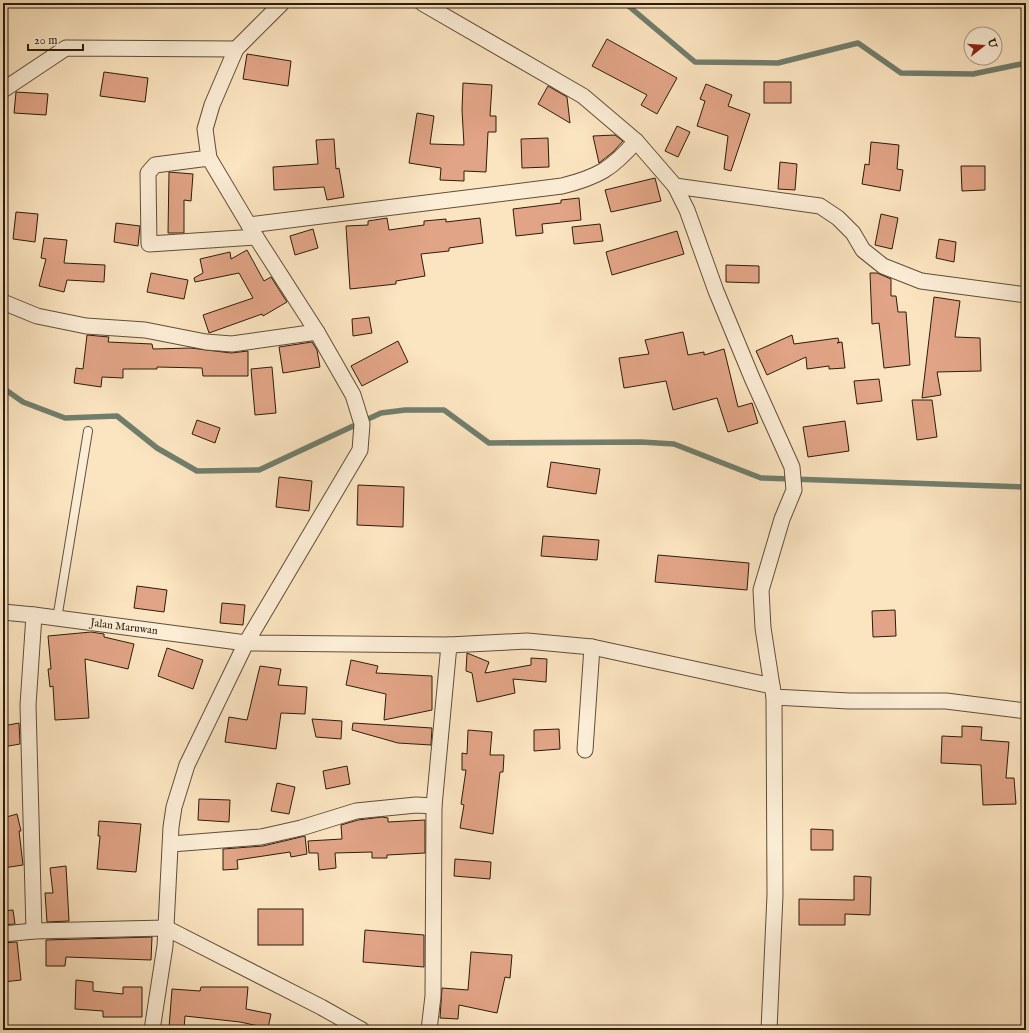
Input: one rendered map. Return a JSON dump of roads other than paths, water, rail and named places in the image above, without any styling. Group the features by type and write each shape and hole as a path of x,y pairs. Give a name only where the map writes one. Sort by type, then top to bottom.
{"street":[{"path":"152,1030 166,928 171,827 174,807 187,765 246,643 360,450 362,424 353,395 317,332 252,231 209,158 205,129 212,105 236,49 282,3"},
{"path":"422,3 583,96 636,141 676,186 687,210 716,291 749,371 792,467 794,490 782,519 761,590 763,628 773,691 775,895 769,1030"},
{"path":"3,90 66,48 236,49"},
{"path":"209,158 155,165 151,168 148,173 149,244 252,231 562,186 587,180 600,174 622,157 636,141"},
{"path":"676,186 820,206 838,218 853,233 863,250 883,266 921,281 1026,295"},
{"path":"3,302 37,316 86,326 145,330 206,342 232,344 317,332"},
{"name":"Jalan Maruwan","path":"3,612 246,643 449,645 527,641 592,647 773,691 849,701 946,700 1026,710"},
{"path":"34,615 28,705 34,931"},
{"path":"429,1030 433,996 434,806 449,645"},
{"path":"585,750 592,647"},
{"path":"171,844 261,837 301,828 356,812 416,805 434,806"},
{"path":"3,934 34,931 166,928 321,1007 362,1030"}],"lane":[{"path":"57,619 88,431"}],"waterway":[{"path":"625,3 695,62 778,63 858,43 901,73 973,74 1026,63"},
{"path":"3,388 23,402 65,418 117,416 157,448 197,471 259,470 381,413 405,410 444,410 489,443 641,442 674,444 761,478 1026,487"}]}
